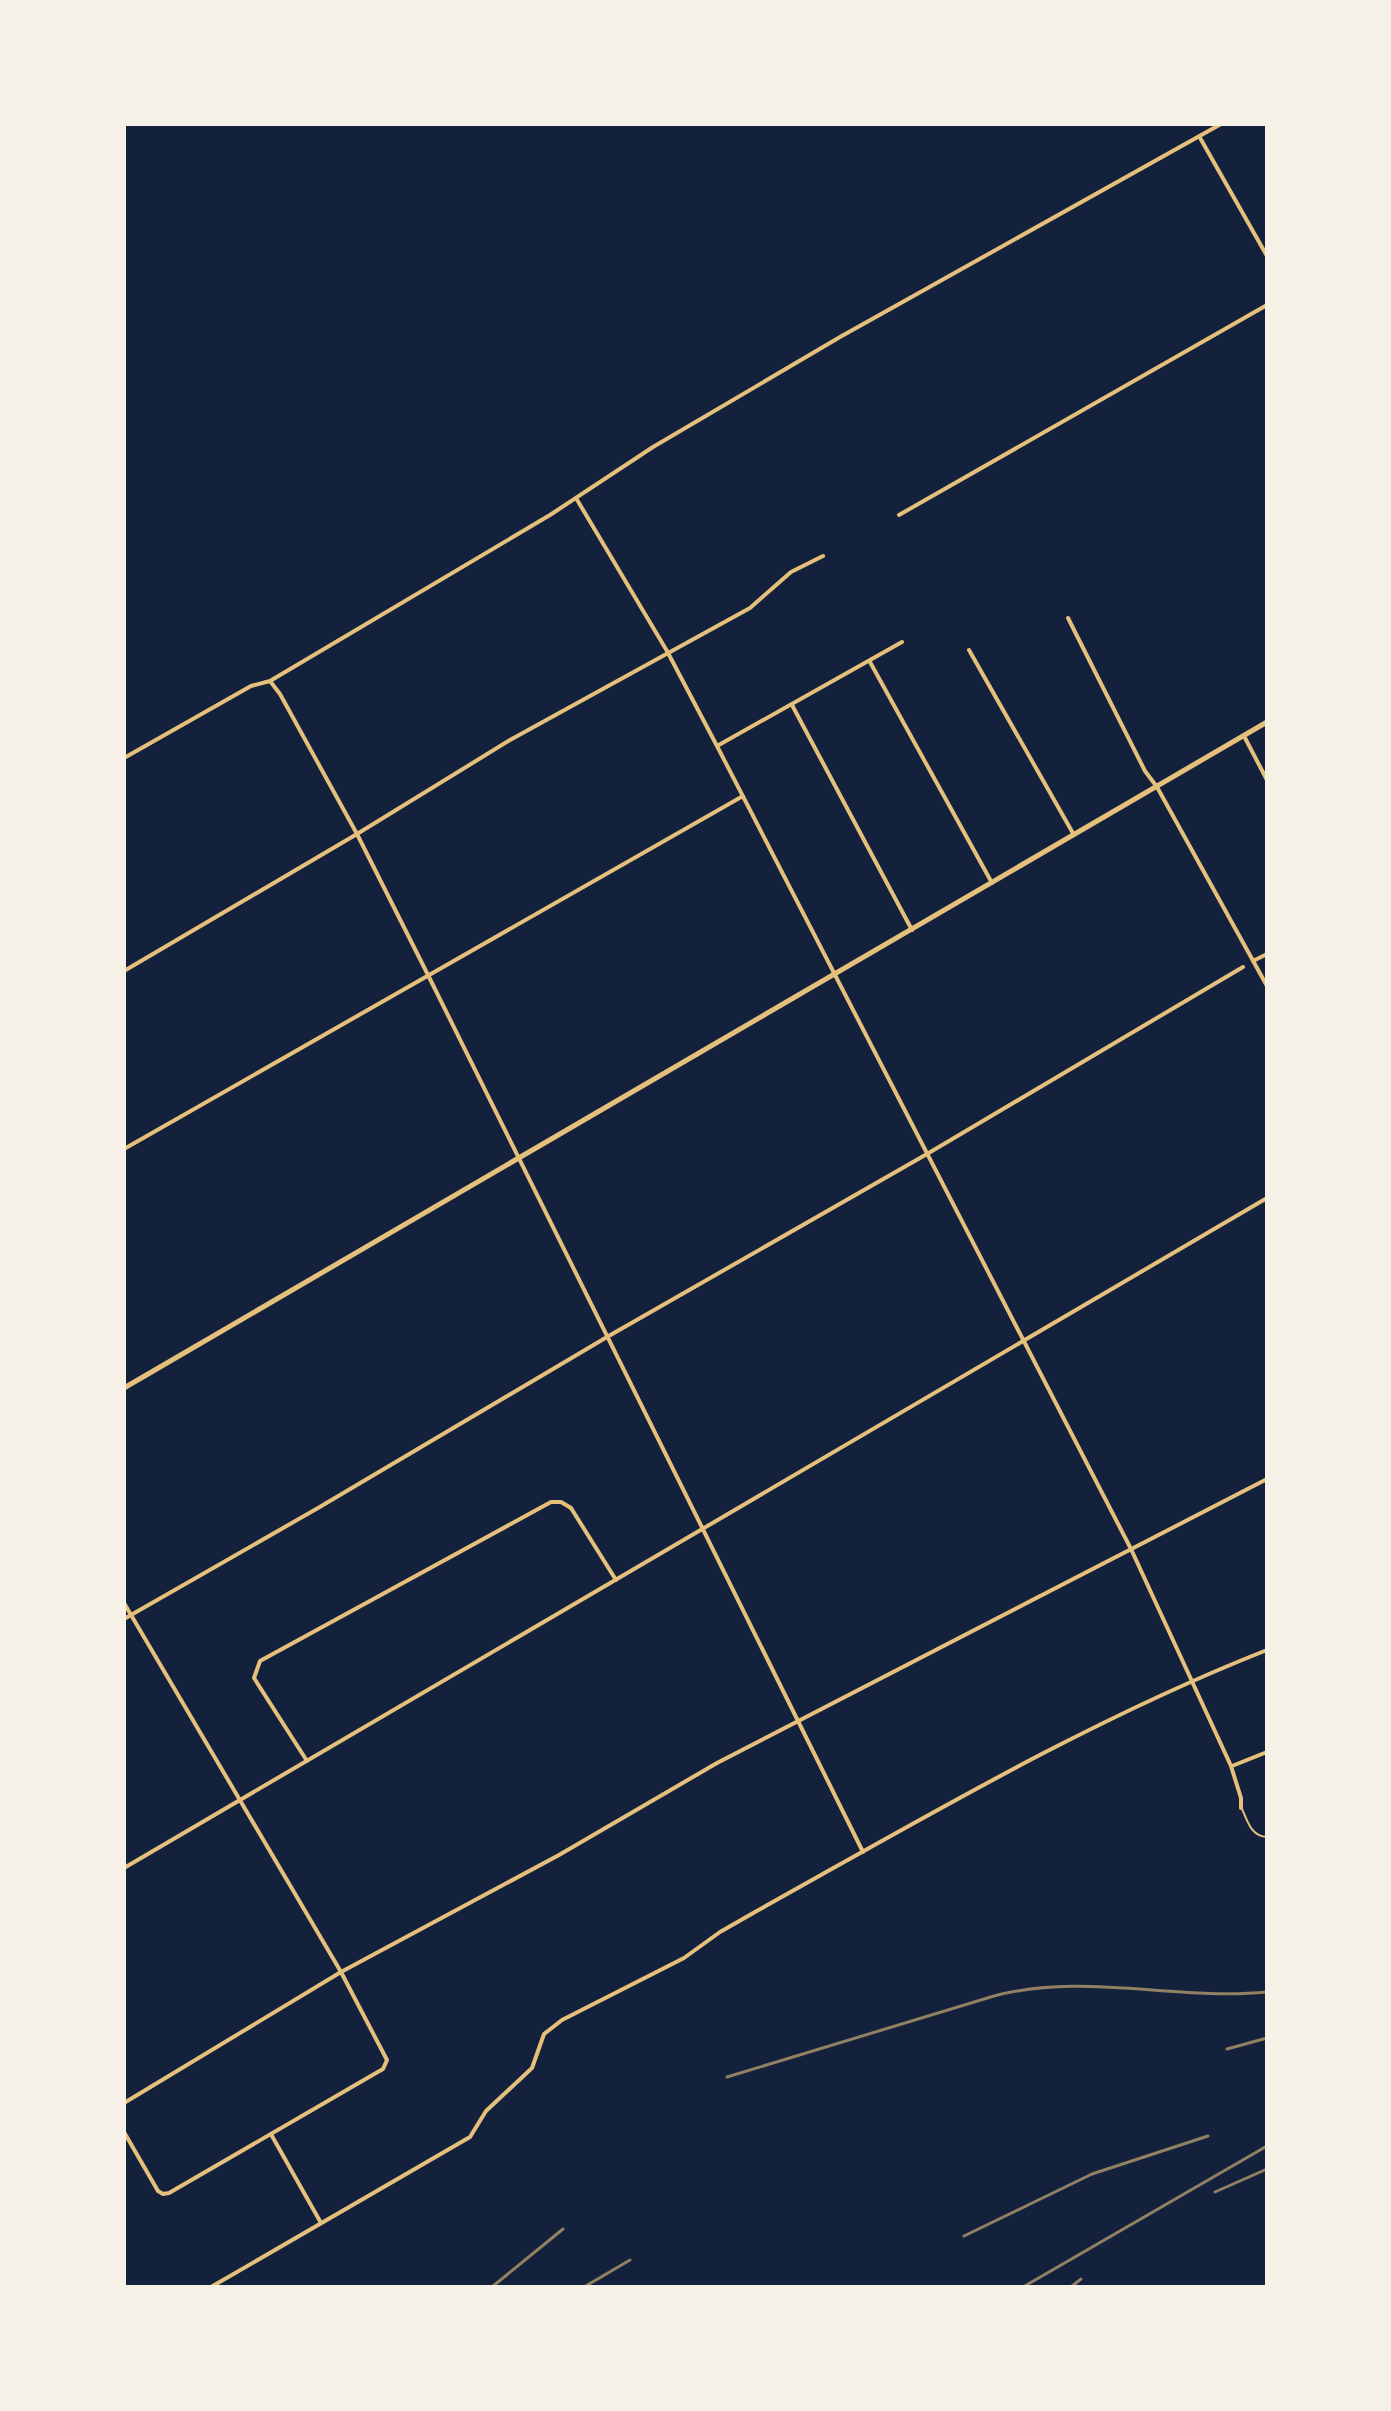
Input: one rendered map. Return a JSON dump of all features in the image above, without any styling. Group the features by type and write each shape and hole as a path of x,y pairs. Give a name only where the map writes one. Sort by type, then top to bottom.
{"street":[{"path":"124,758 251,686 270,681 826,345 1221,124"},
{"path":"1199,136 1267,256"},
{"path":"899,515 1267,305"},
{"path":"576,498 667,651 1131,1549 1231,1766 1240,1790 1241,1808"},
{"path":"124,971 510,740 750,608 791,572 823,556"},
{"path":"1068,618 1145,771 1157,787 1267,986"},
{"path":"717,746 902,642"},
{"path":"969,650 1074,835"},
{"path":"870,662 992,883"},
{"path":"270,681 357,834 863,1852"},
{"path":"792,705 912,930"},
{"path":"124,1388 1267,722"},
{"path":"1244,735 1267,780"},
{"path":"124,1149 743,796"},
{"path":"1253,961 1267,954"},
{"path":"124,1619 927,1154 1243,967"},
{"path":"124,1868 1267,1198"},
{"path":"124,2103 341,1972 559,1855 717,1763 1267,1479"},
{"path":"307,1761 254,1678 260,1661 551,1502 561,1502 571,1508 616,1580"},
{"path":"124,1603 341,1972 386,2056 386,2064 376,2073 272,2136 163,2194 158,2191 124,2132"},
{"path":"211,2287 470,2137 486,2111 532,2068 544,2034 562,2020 684,1958 720,1932 1104,1722 1190,1680 1267,1650"},
{"path":"1231,1766 1267,1752"},
{"path":"272,2136 321,2223"}],"lane":[{"path":"1241,1808 1252,1831 1257,1836 1267,1837"}],"railway":[{"path":"727,2077 994,1996 1028,1989 1096,1987 1198,1993 1267,1992"},
{"path":"1227,2049 1267,2038"},
{"path":"964,2236 1092,2174 1208,2136"},
{"path":"1023,2287 1267,2146"},
{"path":"1215,2192 1267,2169"},
{"path":"492,2287 563,2229"},
{"path":"584,2287 630,2260"},
{"path":"1071,2287 1081,2279"}]}
